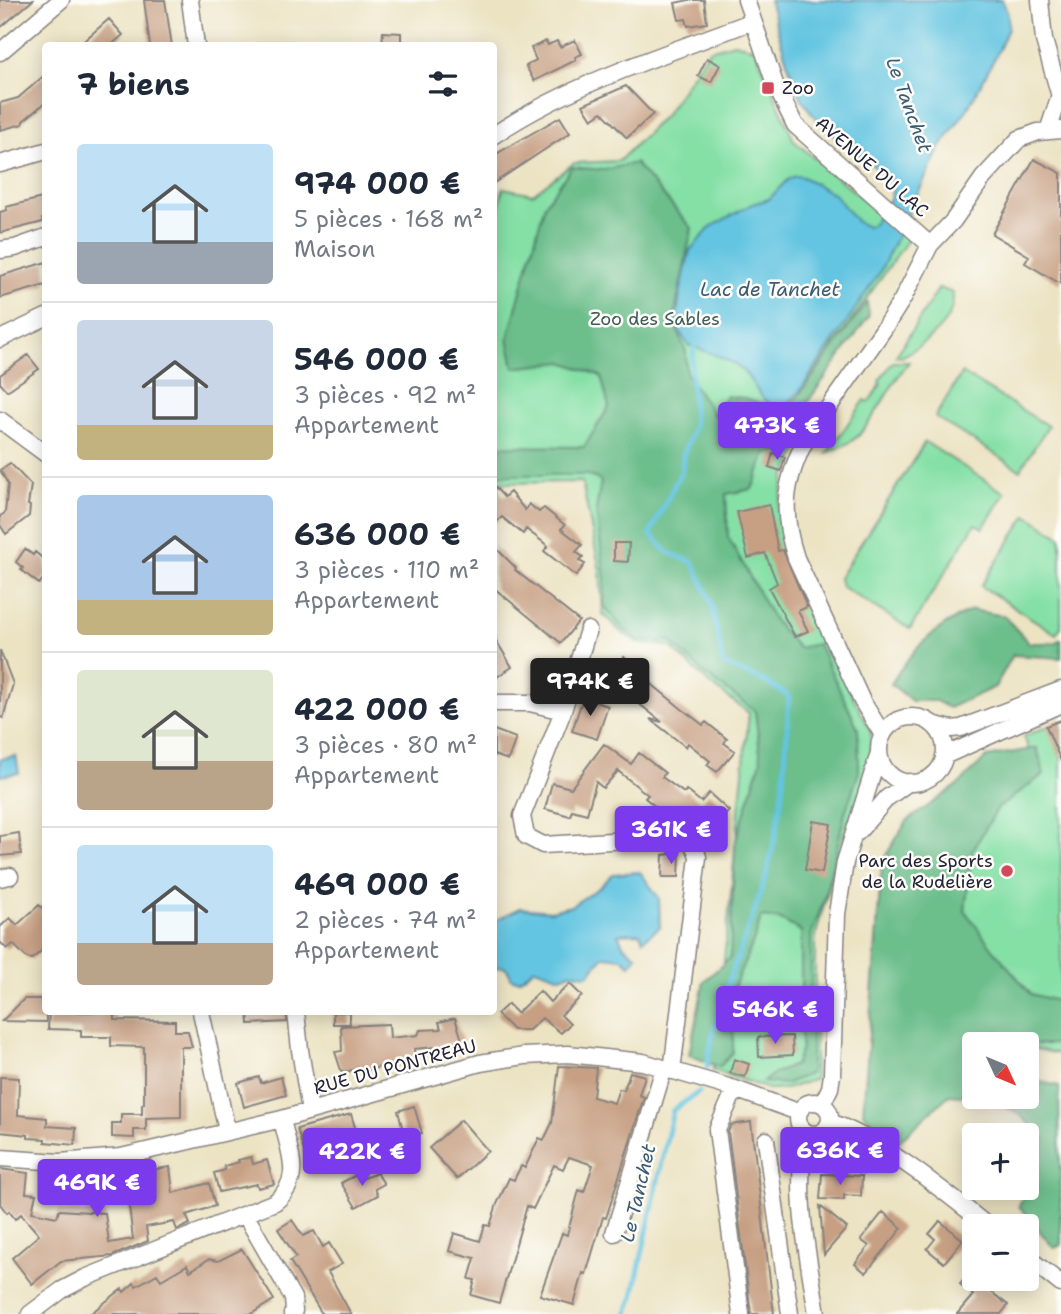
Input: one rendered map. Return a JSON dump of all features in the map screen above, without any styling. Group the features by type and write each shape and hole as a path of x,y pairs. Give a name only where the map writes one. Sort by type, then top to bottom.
{"street":[{"path":"0,52 61,0"},
{"path":"190,0 195,42"},
{"name":"AVENUE DU LAC","path":"746,0 775,83 796,125 909,224 929,245"},
{"path":"883,735 862,701 796,558 785,513 788,486 795,461 805,442 902,300 929,245 953,221 983,178 1019,139 1054,131 1060,99 1044,40 1040,0"},
{"path":"497,133 522,116 607,75 753,21"},
{"path":"0,164 42,152"},
{"path":"0,250 42,238"},
{"path":"0,339 42,319"},
{"path":"0,420 42,451"},
{"path":"588,629 562,711 522,816 526,836 543,845 679,837 696,847 698,857 668,1070 614,1233"},
{"path":"822,1104 830,1088 832,1076 837,914 845,862 883,735 896,721 906,718 924,719 951,729 961,728 1061,690"},
{"path":"497,702 530,703 562,711"},
{"path":"944,756 1061,704"},
{"path":"879,753 891,775 909,782 923,781 942,764 944,756 943,740 932,724"},
{"path":"854,837 887,798 909,782"},
{"path":"202,1015 227,1131"},
{"path":"296,1015 310,1111"},
{"name":"RUE DU PONTREAU","path":"0,1158 50,1162 121,1157 282,1119 480,1063 524,1056 568,1054 643,1062 735,1089 799,1112"},
{"path":"735,1089 717,1130 741,1314"},
{"path":"810,1102 822,1104 829,1113 830,1122 820,1134 807,1133 800,1127 797,1119 799,1112 810,1102"},
{"path":"30,1314 62,1290 85,1278 246,1216 275,1202 289,1188 294,1177 282,1119"},
{"path":"830,1122 852,1132 923,1177 972,1214"},
{"path":"807,1133 801,1161 801,1186 817,1314"},
{"path":"766,1140 790,1314"},
{"path":"246,1216 293,1298 295,1313"},
{"path":"782,1256 808,1251"},
{"path":"1054,1269 1061,1284"}],"green space":[{"name":"Zoo des Sables","path":"734,43 755,48 794,141 909,238 797,398 815,417 785,476 779,507 779,522 801,588 871,732 870,760 844,835 815,937 815,1079 786,1089 768,1089 713,1070 749,713 709,683 670,646 640,644 621,632 603,614 600,571 582,482 497,483 497,217 503,188 533,194 574,163 619,161 665,115 709,50"},
{"path":"635,163 692,228 675,324 686,352 686,373 714,415 726,396 745,398 783,410 797,398 867,302 869,316 800,413 808,418 785,450 766,453 752,489 726,494 728,537 775,622 798,648 818,644 858,728 859,772 845,813 824,900 811,935 811,1073 785,1084 763,1082 773,1074 795,1065 801,1049 801,931 779,919 761,917 734,987 733,1053 719,1067 689,1055 704,981 730,958 735,843 761,761 755,711 706,675 670,641 640,641 622,628 604,606 605,579 596,510 601,481 588,475 497,475 497,446 584,447 609,407 601,376 563,362 514,368 508,338 545,204 572,167 604,170"},
{"path":"939,288 953,293 948,317 923,343 901,357 896,356"},
{"path":"893,362 909,362 857,437 827,453 865,400 869,402 881,384 879,381"},
{"path":"962,373 1048,426 1020,470 935,417"},
{"path":"925,442 1005,493 983,528 975,524 910,629 841,586 839,578"},
{"path":"1027,515 1061,537 1061,627 1056,634 981,586"},
{"path":"972,610 1004,616 1029,643 1054,643 1061,639 1061,658 1013,655 995,687 949,708 936,701 912,701 891,684 925,640 946,624"},
{"name":"Parc des Sports de la Rudelière","path":"1061,721 1061,1054 1040,1050 1040,1032 1020,1032 944,911 962,830 1029,751 1024,736"},
{"path":"1037,748 1044,774 998,808 972,851 965,911 1031,994 1061,1002 1061,1044 1040,1044 1040,1032 962,1032 962,1096 949,1095 897,1143 863,1113 882,862 907,821 958,785 987,757"},
{"path":"1040,1082 1059,1086 1061,1245 1054,1248 1039,1230 1039,1214 1025,1214 1019,1207 1022,1200 1039,1200 1039,1155 1045,1139 1039,1133 1039,1123 1028,1123 1012,1110 1040,1110"}],"water":[{"name":"Lac de Tanchet","path":"769,0 1002,0 1008,14 1008,28 999,50 968,108 940,148 880,272 801,389 782,406 773,405 763,398 748,376 732,363 688,345 679,330 677,314 690,250 711,227 752,204 769,199 786,181 795,176 803,177 834,194 857,222 868,227 873,224 891,197 893,184 823,126 807,107 790,69"},
{"path":"16,756 19,773 0,776 0,759"},
{"path":"640,872 659,898 660,927 643,940 640,933 618,934 623,945 637,956 630,965 622,958 604,956 588,975 570,973 561,977 535,968 519,980 512,979 507,969 500,966 497,968 497,920 520,908 551,911 571,906 600,887 613,874"}],"building":[{"path":"0,0 33,0 0,28"},
{"path":"144,0 165,0 171,42 149,42"},
{"path":"704,0 707,23 688,26 686,19 679,20 675,3"},
{"path":"109,19 123,35 115,42 83,42"},
{"path":"383,32 401,33 401,42 382,42"},
{"path":"575,40 582,54 575,57 576,60 534,81 526,66 536,60 531,48 546,41 548,45 557,41 560,47"},
{"path":"707,58 720,65 711,82 698,76"},
{"path":"42,77 42,105 23,121 23,124 0,130 0,103 18,98"},
{"path":"626,86 653,114 627,138 602,112 592,119 583,105"},
{"path":"560,117 570,133 497,181 498,153"},
{"path":"1034,159 1061,173 1061,284 1025,263 1029,256 992,234"},
{"path":"42,198 42,222 0,233 0,212 7,210 6,207"},
{"path":"42,263 42,286 0,298 0,276"},
{"path":"28,355 39,369 7,391 0,383 0,375"},
{"path":"773,453 785,457 781,471 769,467"},
{"path":"10,463 31,485 30,506 29,516 6,534 0,525 0,516 5,513 8,484 0,470"},
{"path":"497,489 504,497 510,492 525,510 529,504 539,512 544,508 565,525 561,529 582,545 576,552 583,557 579,561 585,564 576,576 544,551 548,546 526,529 523,534 502,517 497,521"},
{"path":"769,505 778,551 783,550 807,607 798,611 808,631 795,637 769,588 777,583 765,553 748,558 737,512"},
{"path":"614,543 629,543 628,562 614,561"},
{"path":"25,549 33,555 35,552 42,558 42,581 39,584 21,570 23,568 16,562"},
{"path":"497,549 515,570 579,621 561,643 497,590"},
{"path":"497,642 512,667 497,677"},
{"path":"0,650 13,684 3,718 0,717"},
{"path":"624,657 646,674 643,677 682,709 703,725 706,722 727,739 724,743 735,751 717,772 707,765 710,761 688,743 686,747 650,719 662,722 607,678"},
{"path":"583,698 608,706 597,739 572,731"},
{"path":"1061,720 1061,761 1046,726"},
{"path":"497,731 516,738 508,760 497,756"},
{"path":"604,744 631,764 639,753 665,773 662,777 684,793 686,790 701,802 709,793 729,811 711,831 687,811 680,820 669,811 666,815 645,798 648,795 618,771 603,788 596,782 587,814 572,810 570,816 545,809 552,783 571,788"},
{"path":"813,821 831,824 822,873 805,870"},
{"path":"19,833 21,854 0,856 0,836"},
{"path":"680,853 679,877 662,877 663,855"},
{"path":"39,905 42,908 42,950 32,959 27,958 13,944 7,949 0,942 0,927 10,918 17,925"},
{"path":"570,984 582,996 561,1015 570,1024 561,1033 542,1018 529,1030 513,1030 497,1014 508,1004 517,1013 540,991 550,1002"},
{"path":"24,999 42,999 42,1015 46,1015 46,1022 2,1021"},
{"path":"49,1015 115,1015 115,1020 175,1021 175,1031 188,1031 192,1047 181,1047 181,1117 146,1118 146,1130 134,1130 134,1138 112,1137 112,1123 121,1123 121,1114 142,1114 144,1047 111,1046 111,1037 81,1037 81,1030 48,1029"},
{"path":"248,1015 286,1015 287,1022 249,1024"},
{"path":"333,1015 349,1015 350,1024 333,1024"},
{"path":"455,1018 462,1040 414,1049 415,1064 384,1066 365,1071 363,1067 342,1073 335,1052 342,1051 341,1026 389,1024 390,1038 418,1035 420,1030 441,1029 439,1022"},
{"path":"792,1036 793,1055 759,1057 758,1037"},
{"path":"734,1059 749,1064 745,1077 730,1073"},
{"path":"559,1066 596,1068 593,1097 614,1103 619,1089 624,1090 630,1072 645,1076 639,1095 644,1097 586,1274 583,1273 574,1305 540,1295 562,1233 567,1235 579,1190 584,1192 593,1165 569,1157 563,1169 554,1165 533,1209 527,1206 499,1303 471,1295 475,1280 469,1279 475,1258 449,1251 454,1233 480,1241 485,1225 490,1226 509,1178 514,1180 521,1166 525,1168 539,1138 544,1140 552,1123"},
{"path":"0,1077 19,1078 18,1115 47,1118 47,1126 76,1128 75,1145 45,1142 45,1139 28,1138 28,1135 0,1132"},
{"path":"259,1077 261,1083 281,1077 286,1095 244,1107 238,1083"},
{"path":"414,1106 422,1133 405,1138 398,1111"},
{"path":"351,1114 357,1134 347,1137 349,1143 306,1157 297,1129"},
{"path":"461,1120 488,1151 457,1179 429,1148"},
{"path":"751,1122 774,1314 751,1314 728,1132 731,1125"},
{"path":"251,1157 253,1164 267,1160 274,1184 258,1188 257,1184 219,1192 214,1173 225,1170 224,1166"},
{"path":"170,1167 173,1193 209,1183 215,1206 186,1215 190,1224 177,1230 174,1222 146,1227 148,1241 112,1256 61,1261 32,1284 12,1258 39,1235 21,1214 15,1219 0,1204 0,1169 28,1173 26,1193 36,1194 32,1212 57,1217 59,1210 105,1213 109,1243 133,1239 125,1174"},
{"path":"377,1173 384,1184 375,1189 378,1195 356,1207 341,1183 356,1175 359,1180"},
{"path":"822,1174 862,1176 861,1196 844,1195 844,1200 820,1199"},
{"path":"820,1206 847,1228 824,1255"},
{"path":"883,1212 902,1228 866,1273 855,1264 869,1246 861,1240"},
{"path":"292,1220 303,1236 314,1231 323,1247 329,1243 342,1264 328,1272 351,1314 322,1314 290,1261 296,1257 278,1229"},
{"path":"940,1221 962,1241 944,1263 927,1249 935,1239 929,1234"},
{"path":"242,1249 274,1300 251,1314 90,1314 134,1283 136,1286 157,1274 161,1280 187,1265 190,1271 209,1259 218,1261"},
{"path":"968,1291 990,1291 1008,1305 1001,1314 957,1314 973,1295"}],"waterway":[{"name":"Le Tanchet","path":"695,343 691,371 694,427 683,455 682,470 650,534 669,553 693,562 711,601 723,664 762,680 789,696 777,828 760,896 717,1017 707,1067"},
{"name":"Le Tanchet","path":"627,1314 673,1110 699,1092"}],"place":[{"name":"Zoo","path":"768,88"},
{"name":"Parc des Sports de la Rudelière","path":"1007,871"}]}
